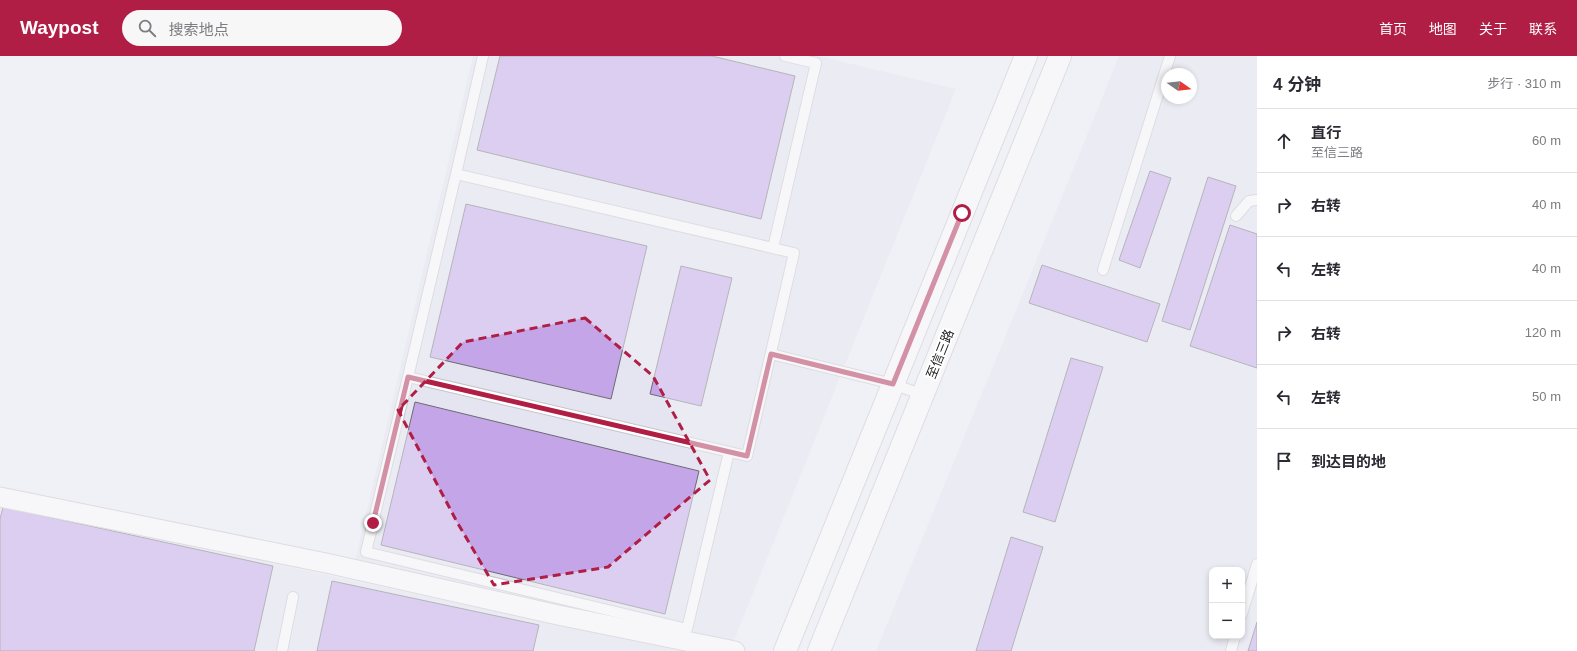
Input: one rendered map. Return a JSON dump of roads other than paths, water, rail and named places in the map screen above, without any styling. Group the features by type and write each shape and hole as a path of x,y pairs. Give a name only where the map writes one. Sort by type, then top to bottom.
{"main road":[{"path":"785,651 1026,56"},
{"name":"至信三路","path":"819,651 1060,56"}],"street":[{"path":"0,497 326,563 565,616 735,651"}],"lane":[{"path":"483,56 366,552 687,629 729,452"},
{"path":"773,248 816,63 785,56"},
{"path":"1103,270 1170,56"},
{"path":"408,377 747,456 794,253 456,174"},
{"path":"1236,216 1249,201 1257,200"},
{"path":"771,354 893,384 923,395"},
{"path":"1245,604 1257,564"},
{"path":"282,651 293,597"},
{"path":"1231,651 1234,639"}]}
